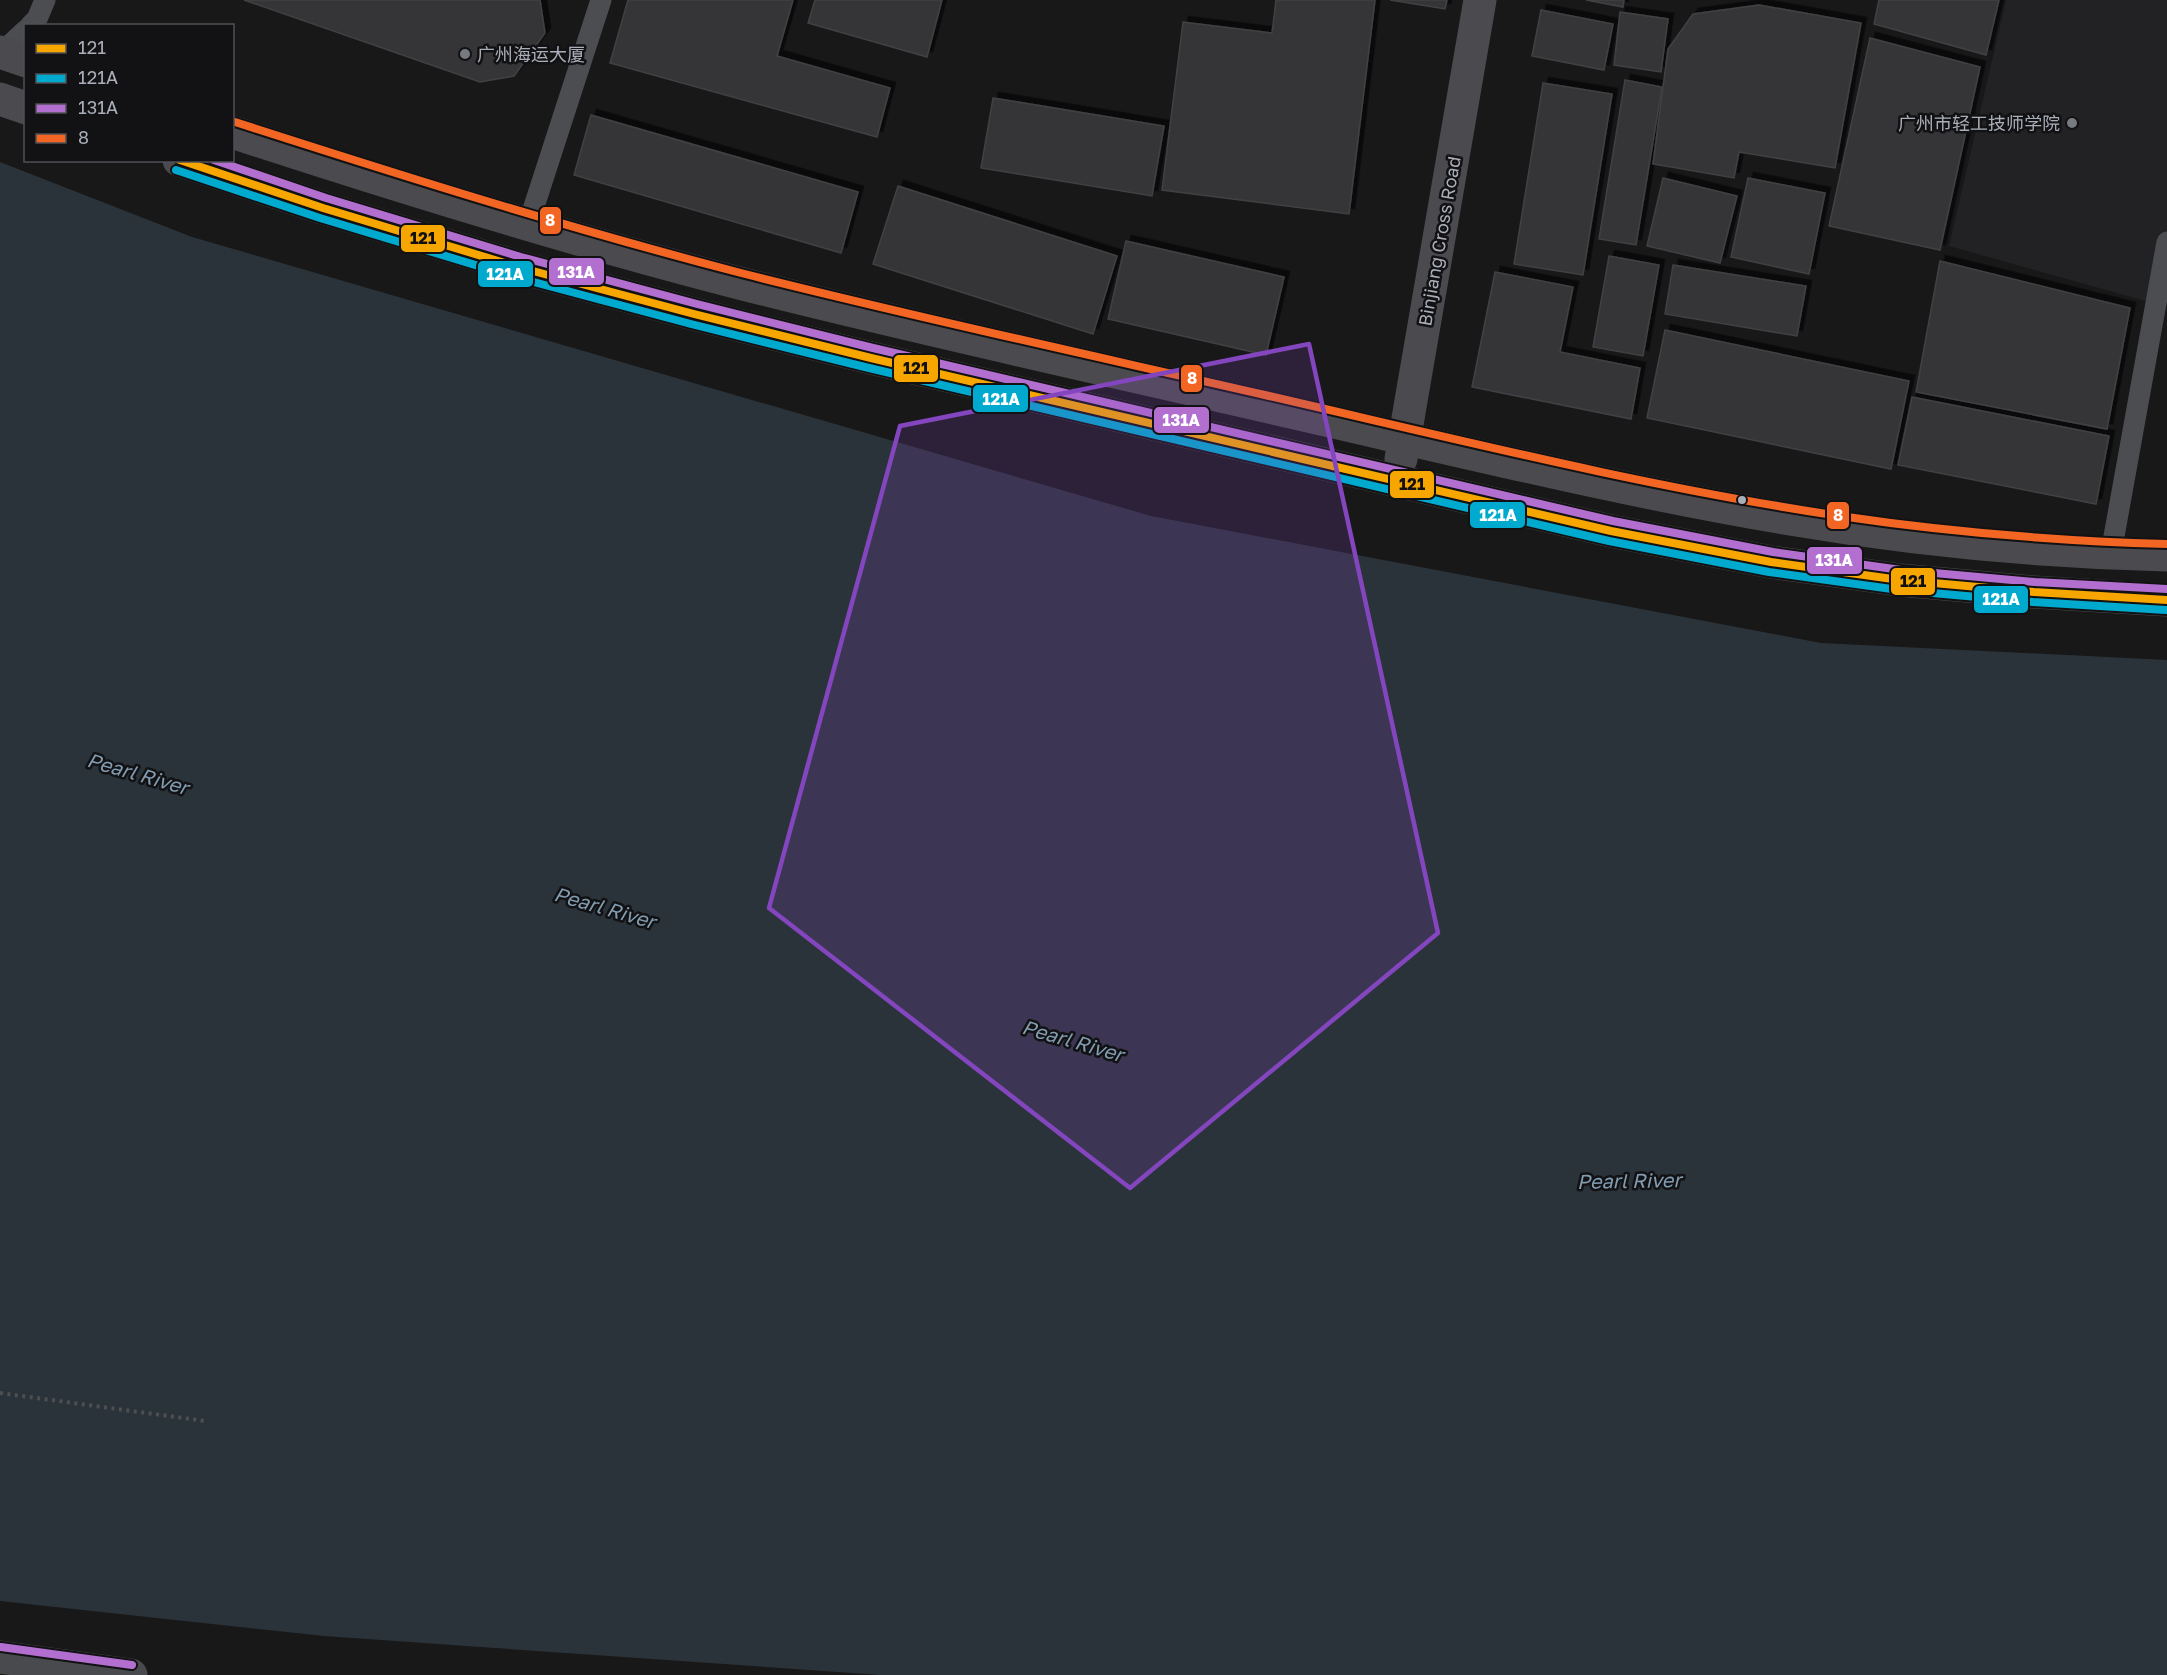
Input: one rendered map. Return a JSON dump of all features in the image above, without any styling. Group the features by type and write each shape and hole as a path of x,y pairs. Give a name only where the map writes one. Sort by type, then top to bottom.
{"main road":[{"name":"Binjiang Cross Road","path":"1396,481 1406,438 1480,0"},
{"path":"0,53 24,60"},
{"path":"0,99 24,107"},
{"path":"234,133 528,225 751,286 1653,493 1790,519 1928,538 2110,553 2167,555"},
{"path":"185,162 323,208 518,267 694,314 883,361 1611,531 1771,562 1900,580 2034,592 2167,600"},
{"path":"0,1657 131,1675"}],"lane":[{"path":"32,24 37,19 45,0"},
{"path":"528,225 601,0"},
{"path":"0,53 24,32"},
{"path":"2110,553 2167,242"}],"path":[{"path":"0,1393 205,1421"}],"highlighted area":[{"path":"1309,344 1438,933 1130,1188 769,908 900,426"}],"shaded area":[{"name":"广州市轻工技师学院","path":"2006,0 2167,0 2167,307 1949,246"}],"water":[{"name":"Pearl River","path":"0,162 192,237 1151,516 1821,643 2167,660 2167,1675 881,1675 324,1636 0,1601"}],"building":[{"name":"广州海运大厦","path":"244,0 540,0 545,33 514,76 480,82"},
{"path":"628,0 793,0 777,56 890,88 877,137 610,63"},
{"path":"815,0 942,0 927,57 808,23"},
{"path":"1276,0 1375,0 1349,214 1162,190 1183,22 1272,33"},
{"path":"1390,0 1447,0 1445,9"},
{"path":"1586,0 1624,0 1623,7"},
{"path":"1879,0 1999,0 1986,55 1874,24"},
{"path":"1759,5 1861,23 1835,168 1739,152 1734,178 1653,164 1668,49 1693,14"},
{"path":"1541,10 1613,24 1604,70 1532,56"},
{"path":"1620,12 1668,19 1661,72 1614,65"},
{"path":"1870,38 1980,67 1940,250 1829,226"},
{"path":"1625,80 1662,87 1636,245 1599,239"},
{"path":"1543,83 1612,94 1583,275 1514,264"},
{"path":"993,98 1164,126 1152,196 981,168"},
{"path":"591,115 858,192 841,253 574,175"},
{"path":"1663,178 1737,196 1720,263 1647,246"},
{"path":"1748,178 1825,193 1809,274 1731,257"},
{"path":"898,186 1117,256 1093,334 873,264"},
{"path":"1126,241 1284,277 1266,355 1108,319"},
{"path":"1609,256 1659,265 1643,356 1593,347"},
{"path":"1940,261 2130,308 2107,429 1916,392"},
{"path":"1673,265 1806,286 1797,336 1665,314"},
{"path":"1495,272 1573,287 1560,352 1640,368 1631,419 1472,387"},
{"path":"1665,330 1909,381 1891,469 1647,418"},
{"path":"1912,397 2109,436 2096,504 1898,465"}],"transit line":[{"name":"8","path":"235,122 550,220 741,273 1623,477 1767,504 1921,527 2085,541 2167,544"},
{"name":"121","path":"186,162 323,208 518,267 694,314 871,358 1611,531 1771,562 1900,580 2034,592 2167,600"},
{"name":"131A","path":"220,162 326,198 521,257 697,304 873,348 1613,521 1773,552 1901,570 2035,582 2167,589"},
{"name":"121A","path":"176,170 320,218 515,277 691,324 869,368 1609,541 1769,572 1899,590 2033,602 2166,610"},
{"name":"131A","path":"1,1647 132,1665"}],"place":[{"name":"广州海运大厦","path":"465,54"},
{"name":"广州市轻工技师学院","path":"2072,123"}]}
